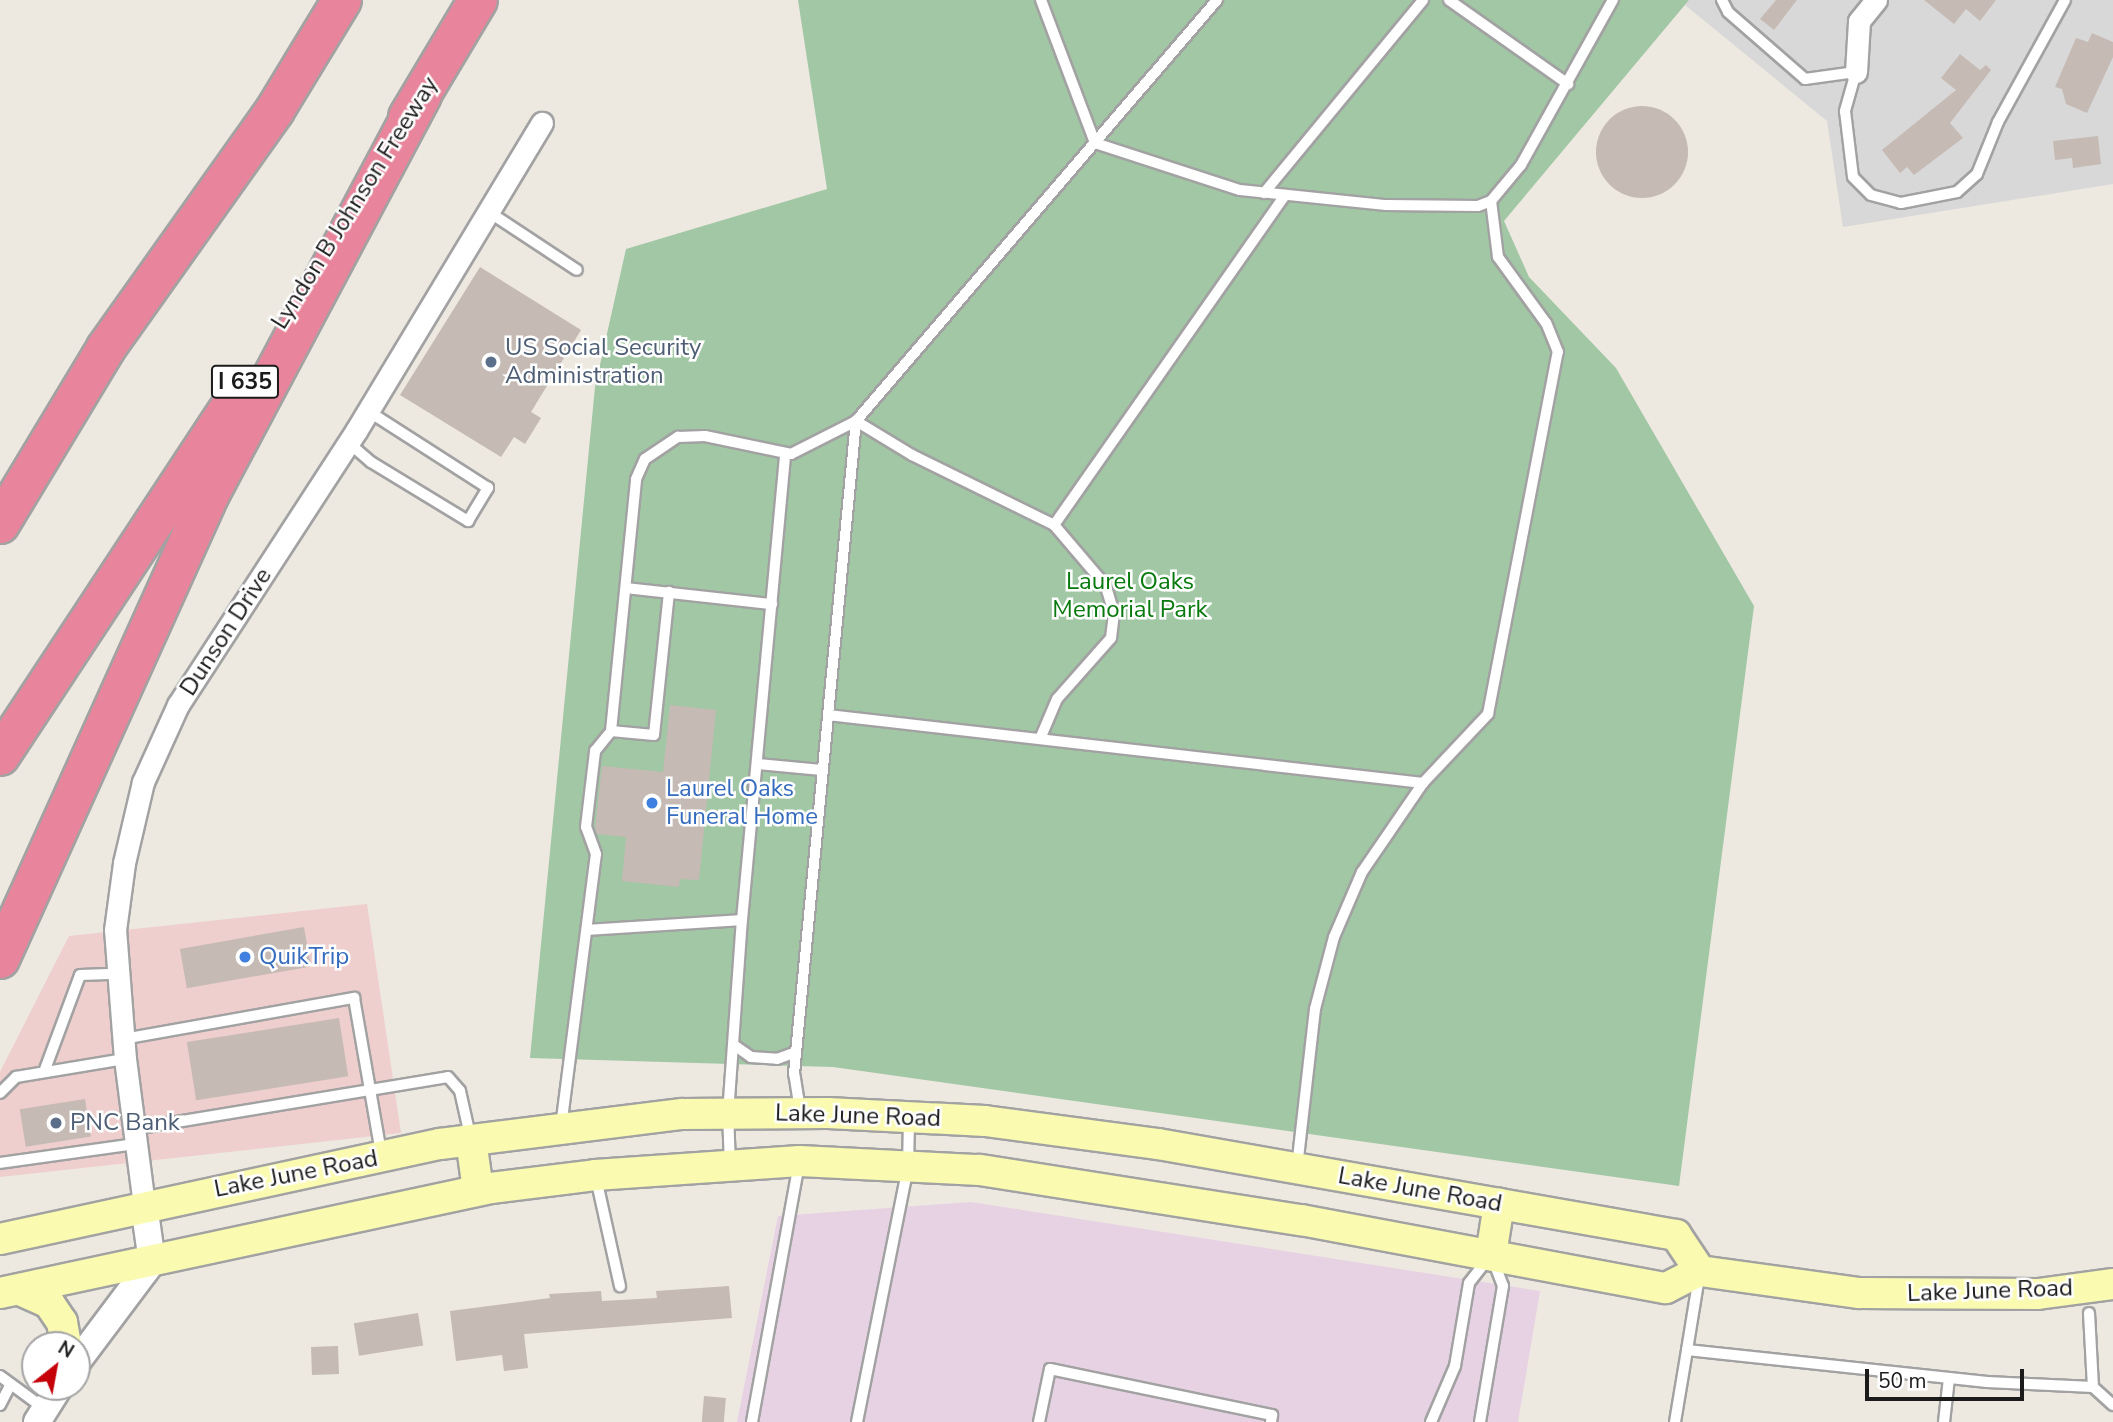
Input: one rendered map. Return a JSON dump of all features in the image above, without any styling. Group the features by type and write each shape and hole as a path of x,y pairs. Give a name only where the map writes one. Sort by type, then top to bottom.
{"highway":[{"path":"0,493 275,110 342,0"},
{"name":"Lyndon B Johnson Freeway","path":"0,756 177,492 478,0"},
{"path":"0,960 211,494 422,95"},
{"path":"0,524 106,348"}],"main road":[{"name":"Lake June Road","path":"0,1239 144,1205 471,1140 561,1126 728,1114 800,1113 985,1121 1297,1169 1676,1235 1700,1271"},
{"path":"800,1113 800,1161"},
{"path":"471,1140 478,1191"},
{"name":"Lake June Road","path":"10,1292 152,1262 283,1230 478,1191 595,1175 800,1161 980,1170 1146,1195 1666,1287 1700,1271 1872,1293 2038,1294 2113,1284"},
{"path":"1491,1255 1499,1204"},
{"path":"10,1292 49,1303 62,1322 64,1331"}],"street":[{"path":"1856,72 1859,21 1876,0"},
{"name":"Dunson Drive","path":"144,1205 116,974 115,930 124,863 143,782 178,705 349,443 542,124"},
{"path":"91,1343 152,1262 144,1205"}],"lane":[{"path":"1041,0 1095,143"},
{"path":"561,1126 596,854 586,827 595,751 611,731 636,480 645,459 661,445 678,437 705,436 791,454 856,421 1217,0"},
{"path":"1264,193 1423,0"},
{"path":"1449,0 1568,85"},
{"path":"1095,143 1240,190 1386,205 1478,206 1491,201 1521,165 1613,0"},
{"path":"1722,0 1728,12 1805,79 1856,72 1845,111 1853,177 1871,195 1901,203 1957,192 1984,164 1998,122 2065,0"},
{"path":"1054,525 1285,195"},
{"path":"1297,1169 1315,1009 1334,937 1362,872 1423,783 1488,714 1558,352 1546,323 1498,257 1491,201"},
{"path":"489,212 577,270"},
{"path":"349,443 371,462 468,521 488,488 368,411"},
{"path":"856,421 912,455 1054,525 1106,586 1114,612 1111,638 1056,699 1040,739"},
{"path":"800,1113 794,1074 856,421"},
{"path":"730,1166 728,1114 742,920 785,453"},
{"path":"626,588 772,604"},
{"path":"611,731 654,735 669,593"},
{"path":"828,715 1423,783"},
{"path":"758,764 822,770"},
{"path":"587,930 742,920"},
{"path":"44,1072 80,975 116,974"},
{"path":"0,1093 16,1077 44,1072 124,1049 354,998 382,1157"},
{"path":"734,1045 751,1057 777,1059 796,1052"},
{"path":"0,1163 371,1088 448,1077 460,1091 471,1140"},
{"path":"857,1422 908,1167 909,1117"},
{"path":"752,1422 800,1161"},
{"path":"595,1175 620,1286"},
{"path":"1431,1422 1455,1366 1469,1283 1491,1255"},
{"path":"1480,1422 1503,1286 1491,1255"},
{"path":"1675,1422 1700,1271"},
{"path":"2090,1313 2092,1387"},
{"path":"1687,1350 1949,1378 2092,1387 2113,1405"},
{"path":"1039,1422 1050,1369 1272,1415 1271,1422"},
{"path":"0,1376 10,1385 47,1406"},
{"path":"1944,1422 1949,1378"},
{"path":"0,1405 10,1385"}],"shaded area":[{"path":"1689,0 2113,0 2113,184 1843,227 1827,121 1685,5"},
{"path":"367,904 401,1133 0,1177 0,1072 69,936"},
{"path":"971,1202 1540,1291 1518,1422 737,1422 778,1216"}],"green space":[{"name":"Laurel Oaks Memorial Park","path":"798,0 1689,0 1504,221 1529,277 1616,368 1754,606 1679,1186 833,1067 530,1058 595,387 626,249 827,189"}],"building":[{"path":"1776,0 1797,0 1774,30 1760,19"},
{"path":"1924,0 1996,0 1980,21 1966,9 1954,24"},
{"path":"2092,33 2113,42 2113,57 2087,113 2066,104 2062,89 2055,87 2076,38 2088,42"},
{"path":"1960,54 1980,70 1986,65 1991,70 1950,123 1963,138 1914,175 1907,167 1900,173 1882,150 1956,90 1941,78"},
{"path":"1642,106 1659,110 1674,120 1684,135 1688,152 1684,169 1674,184 1659,194 1642,198 1625,194 1610,184 1600,169 1596,152 1600,135 1610,120 1625,110"},
{"path":"2098,136 2101,164 2073,168 2072,158 2055,160 2053,141"},
{"name":"US Social Security Administration","path":"480,267 581,330 531,412 541,418 525,444 514,437 501,457 400,395"},
{"name":"Laurel Oaks Funeral Home","path":"670,705 716,710 699,880 680,879 679,887 622,881 626,837 597,834 595,829 602,766 663,772"},
{"name":"QuikTrip","path":"304,927 311,966 187,988 180,949"},
{"name":"QuikTrip","path":"339,1018 348,1076 196,1100 187,1042"},
{"name":"PNC Bank","path":"85,1099 91,1137 26,1147 20,1109"},
{"path":"729,1286 732,1318 524,1334 528,1368 504,1371 502,1355 456,1361 450,1311 550,1298 549,1294 601,1291 602,1301 657,1298 656,1291"},
{"path":"418,1313 423,1346 359,1356 354,1323"},
{"path":"338,1346 339,1374 312,1375 311,1347"},
{"path":"704,1396 726,1398 724,1422 702,1422"}],"place":[{"name":"US Social Security Administration","path":"491,362"},
{"name":"Laurel Oaks Funeral Home","path":"652,803"},
{"name":"QuikTrip","path":"245,957"},
{"name":"PNC Bank","path":"56,1123"}]}
